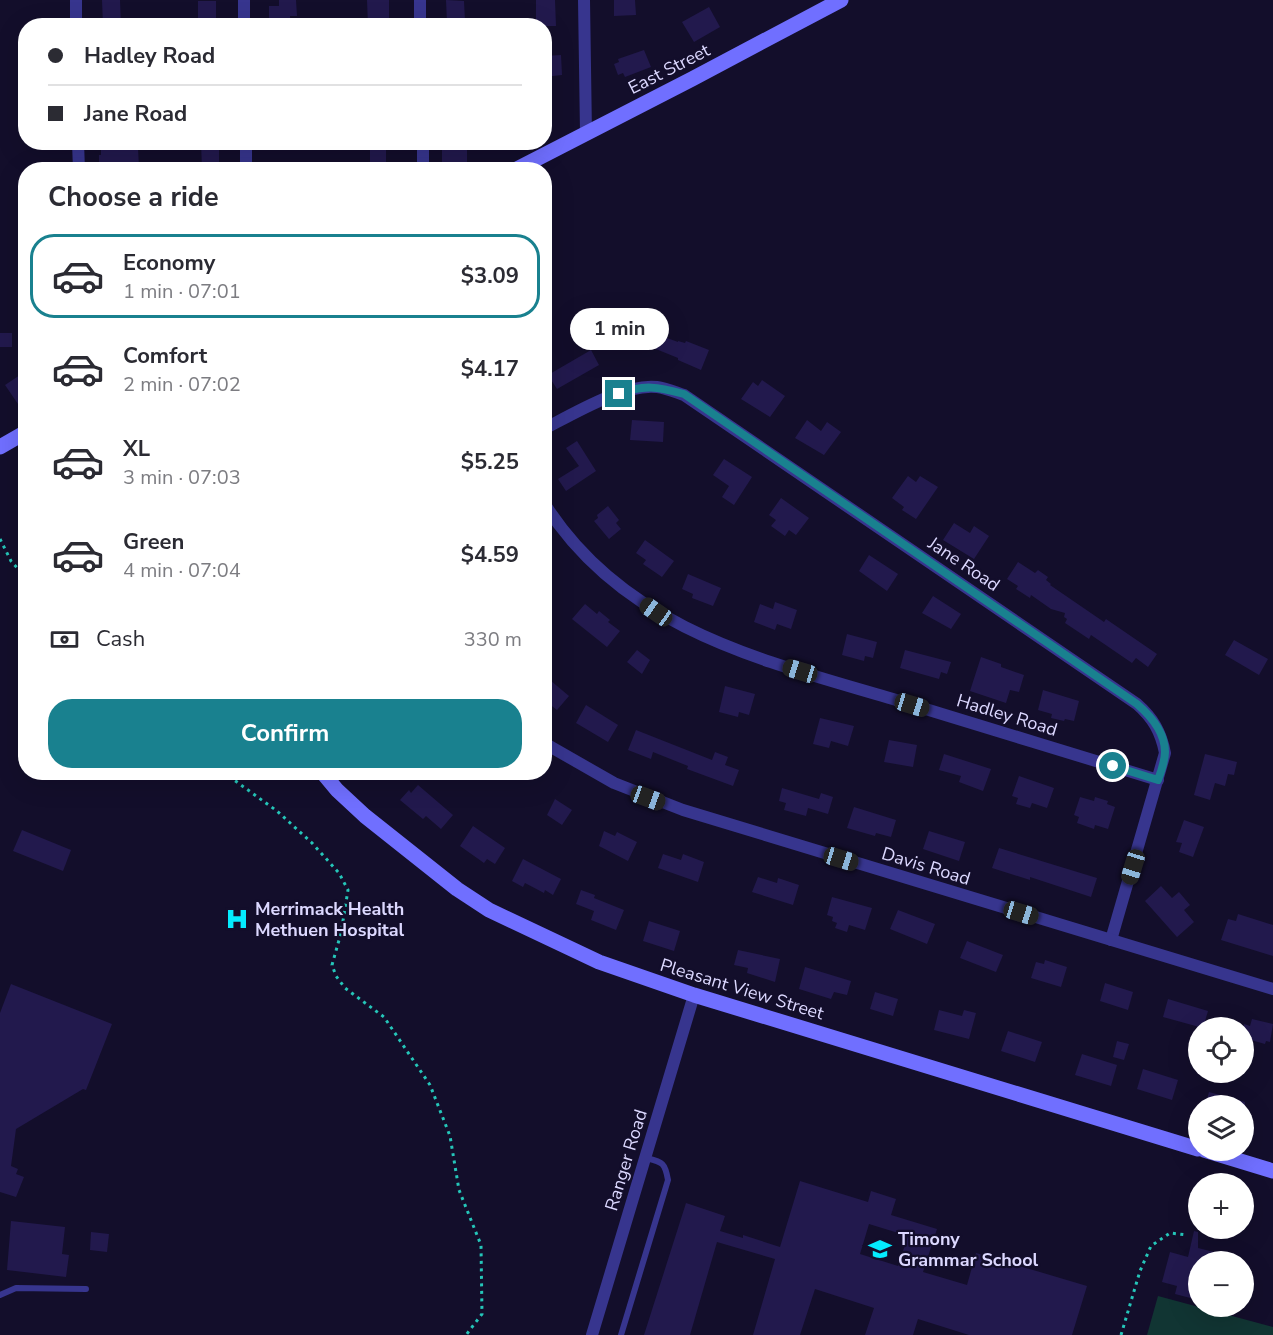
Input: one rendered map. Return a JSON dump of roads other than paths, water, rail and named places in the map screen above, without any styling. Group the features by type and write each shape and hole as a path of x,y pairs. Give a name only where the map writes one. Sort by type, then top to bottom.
{"street":[{"path":"76,0 76,18"},
{"path":"244,0 244,18"},
{"path":"420,0 420,18"},
{"path":"585,0 586,133"},
{"name":"East Street","path":"530,162 840,0"},
{"name":"Jane Road","path":"552,425 584,408 636,387 657,387 684,394 1149,714 1162,738 1165,753 1111,940"},
{"path":"0,447 18,437"},
{"name":"Hadley Road","path":"552,513 581,551 611,580 656,612 727,648 1158,780"},
{"name":"Davis Road","path":"552,748 614,783 683,810 1273,989"},
{"name":"Pleasant View Street","path":"328,780 406,850 457,889 489,910 599,962 694,995 1188,1146"},
{"name":"Ranger Road","path":"592,1335 694,995"},
{"path":"1240,1161 1273,1171"}],"lane":[{"path":"621,1335 668,1180 666,1168 660,1161 646,1158"},
{"path":"0,1295 16,1288 86,1288"}],"place":[{"name":"Merrimack Health Methuen Hospital","path":"237,919"},
{"name":"Timony Grammar School","path":"880,1249"}]}
